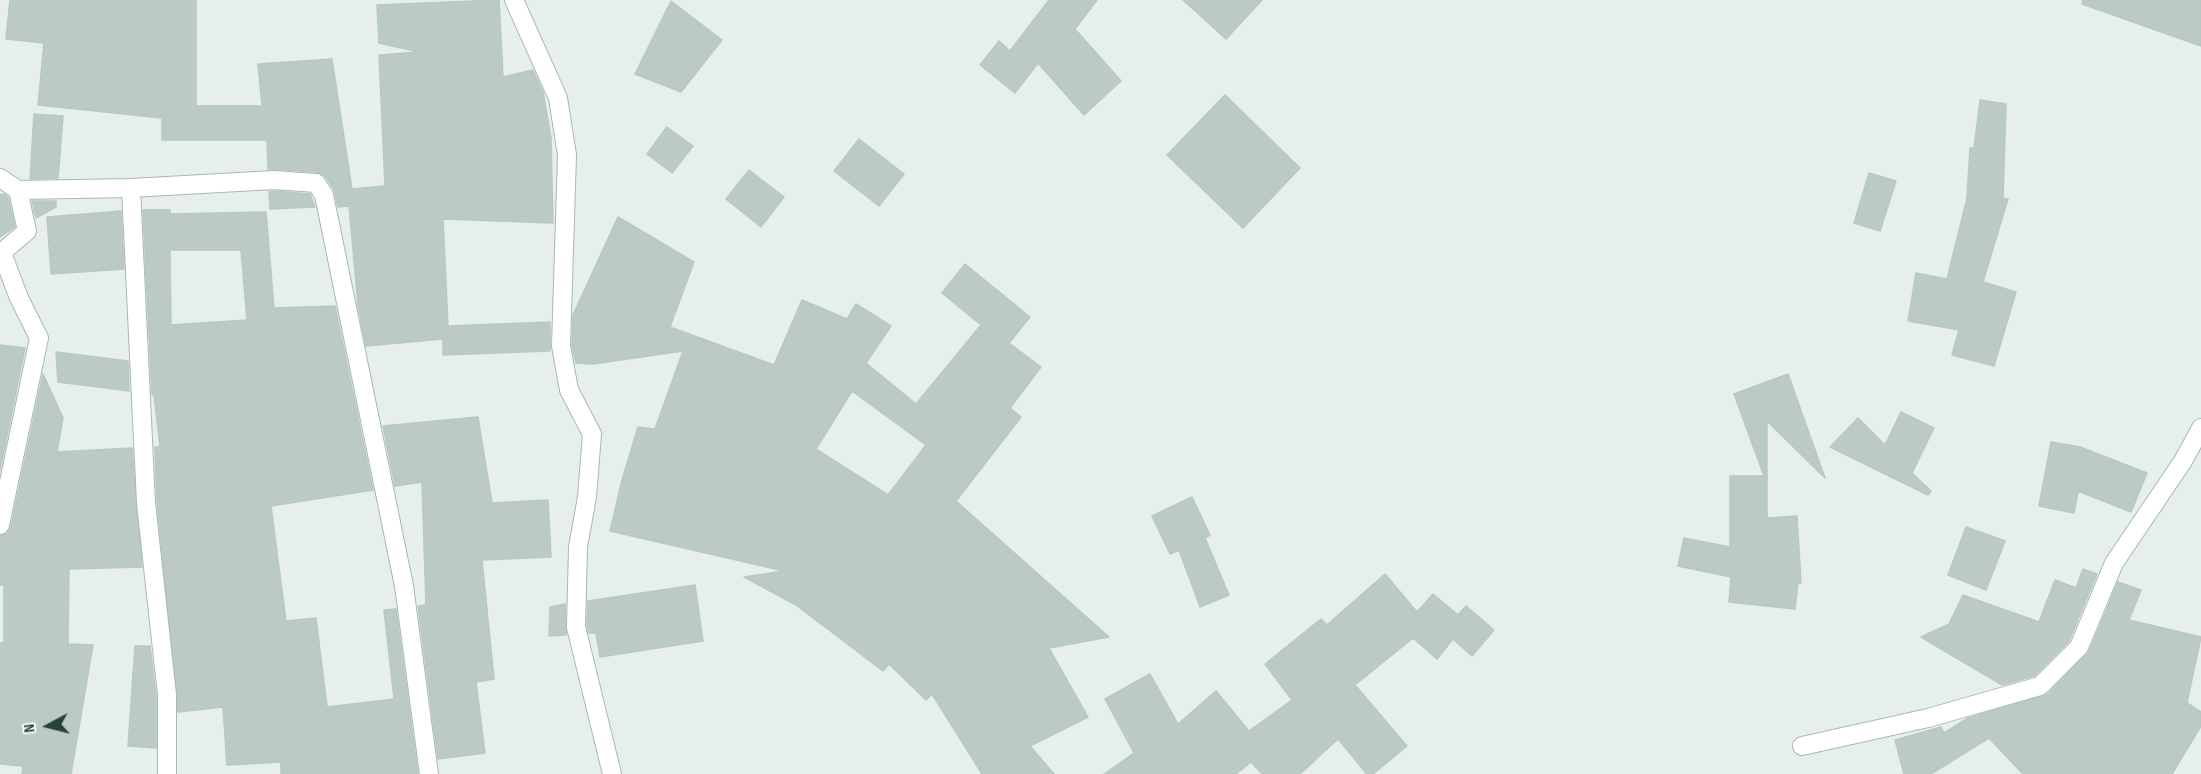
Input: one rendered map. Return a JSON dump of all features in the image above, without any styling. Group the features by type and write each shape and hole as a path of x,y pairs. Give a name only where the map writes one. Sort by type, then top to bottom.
{"street":[{"path":"514,0 558,98 567,155 561,346 569,390 592,434 587,497 578,547 576,627 612,774"},
{"path":"0,178 18,190 131,188 274,180 316,183 324,195 404,586 429,774"},
{"path":"131,188 147,502 167,694 167,774"},
{"path":"0,525 39,338 1,254 27,231 18,190"},
{"path":"1802,746 1928,718 2040,686 2079,647 2114,563 2201,428"}],"building":[{"path":"10,0 196,0 196,106 262,106 258,64 332,59 352,189 385,186 379,55 419,52 379,43 377,5 499,0 503,77 533,70 543,92 551,138 553,223 443,219 448,326 550,322 550,351 443,355 443,339 366,346 358,305 349,206 338,207 334,189 325,176 317,172 268,169 267,140 162,140 162,118 38,105 44,43 6,39"},
{"path":"1049,0 1097,0 1075,29 1121,81 1084,115 1038,63 1015,93 980,65 999,41 1010,51"},
{"path":"1183,0 1262,0 1226,39"},
{"path":"2083,0 2201,0 2201,46 2082,4"},
{"path":"671,1 722,40 681,92 635,74"},
{"path":"1225,95 1300,168 1243,228 1167,155"},
{"path":"1980,100 2006,104 2003,198 2008,199 1983,282 2016,292 1994,366 1952,355 1959,330 1908,321 1916,273 1947,279 1967,198 1970,148 1974,148"},
{"path":"34,114 63,116 58,178 30,179"},
{"path":"667,127 693,146 672,173 647,154"},
{"path":"859,139 904,174 879,206 834,171"},
{"path":"749,170 784,197 761,227 726,199"},
{"path":"1869,173 1896,181 1880,231 1854,223"},
{"path":"269,192 310,194 315,207 270,209"},
{"path":"4,194 8,197 15,227 0,237 0,195"},
{"path":"32,201 56,201 56,207 36,218"},
{"path":"143,210 170,210 170,214 266,212 274,308 335,306 373,490 271,506 286,621 316,618 327,707 394,699 384,610 396,609 418,774 281,774 281,762 227,765 223,707 178,712 157,502 155,447 160,447 154,395 152,394","holes":["170,250 241,250 247,320 171,325"]},
{"path":"121,211 124,269 51,274 47,217"},
{"path":"618,217 694,262 670,327 774,365 802,300 847,319 856,304 891,326 866,363 916,404 981,325 942,293 965,264 1030,317 1009,343 1041,367 1010,408 1021,417 956,501 1109,637 1049,648 1088,717 1030,746 1054,774 982,774 932,694 926,700 889,664 883,671 796,605 744,577 784,571 610,531 638,427 655,429 683,351 593,364 576,363 572,345 573,315","holes":["852,391 926,445 888,495 816,449"]},
{"path":"0,345 25,348 0,470"},
{"path":"56,352 128,361 129,391 58,382"},
{"path":"43,374 63,418 57,452 132,448 142,567 69,569 68,644 93,645 71,774 22,774 23,766 0,764 0,643 4,643 4,585 0,585 0,536 8,533 11,527"},
{"path":"1788,374 1825,478 1767,421 1767,518 1797,516 1801,583 1798,583 1795,609 1729,602 1731,577 1678,566 1684,538 1730,547 1730,476 1764,476 1734,394"},
{"path":"1901,412 1934,428 1912,473 1931,491 1928,495 1830,447 1858,418 1885,445"},
{"path":"478,417 492,503 548,500 551,557 482,560 494,679 476,682 485,753 438,759 418,606 426,605 422,482 395,486 383,426"},
{"path":"2051,442 2080,447 2147,473 2131,512 2078,491 2074,513 2039,506"},
{"path":"1192,497 1210,535 1205,538 1229,595 1200,607 1179,550 1170,554 1152,516"},
{"path":"1966,527 2005,541 1986,590 1948,575"},
{"path":"2083,569 2097,574 2069,641 2034,676 2002,685 1921,637 1949,624 1963,595 2039,622 2055,580 2076,588"},
{"path":"1385,574 1417,612 1433,594 1458,615 1466,606 1494,630 1472,656 1453,639 1437,659 1413,638 1355,685 1407,746 1373,774 1367,774 1338,739 1300,774 1262,774 1251,762 1236,774 1104,774 1134,753 1105,699 1150,674 1178,724 1216,691 1249,731 1292,700 1265,664 1321,619 1327,625"},
{"path":"2118,582 2141,590 2129,620 2201,637 2187,703 2201,712 2201,726 2172,774 2023,774 1989,738 1931,774 1904,774 1895,740 1941,727 1944,733 1968,718 2048,694 2089,652"},
{"path":"695,585 703,641 600,657 596,633 589,633 587,626 588,601"},
{"path":"565,604 566,635 549,636 550,607"},
{"path":"135,646 150,646 156,696 156,748 128,746"}]}
